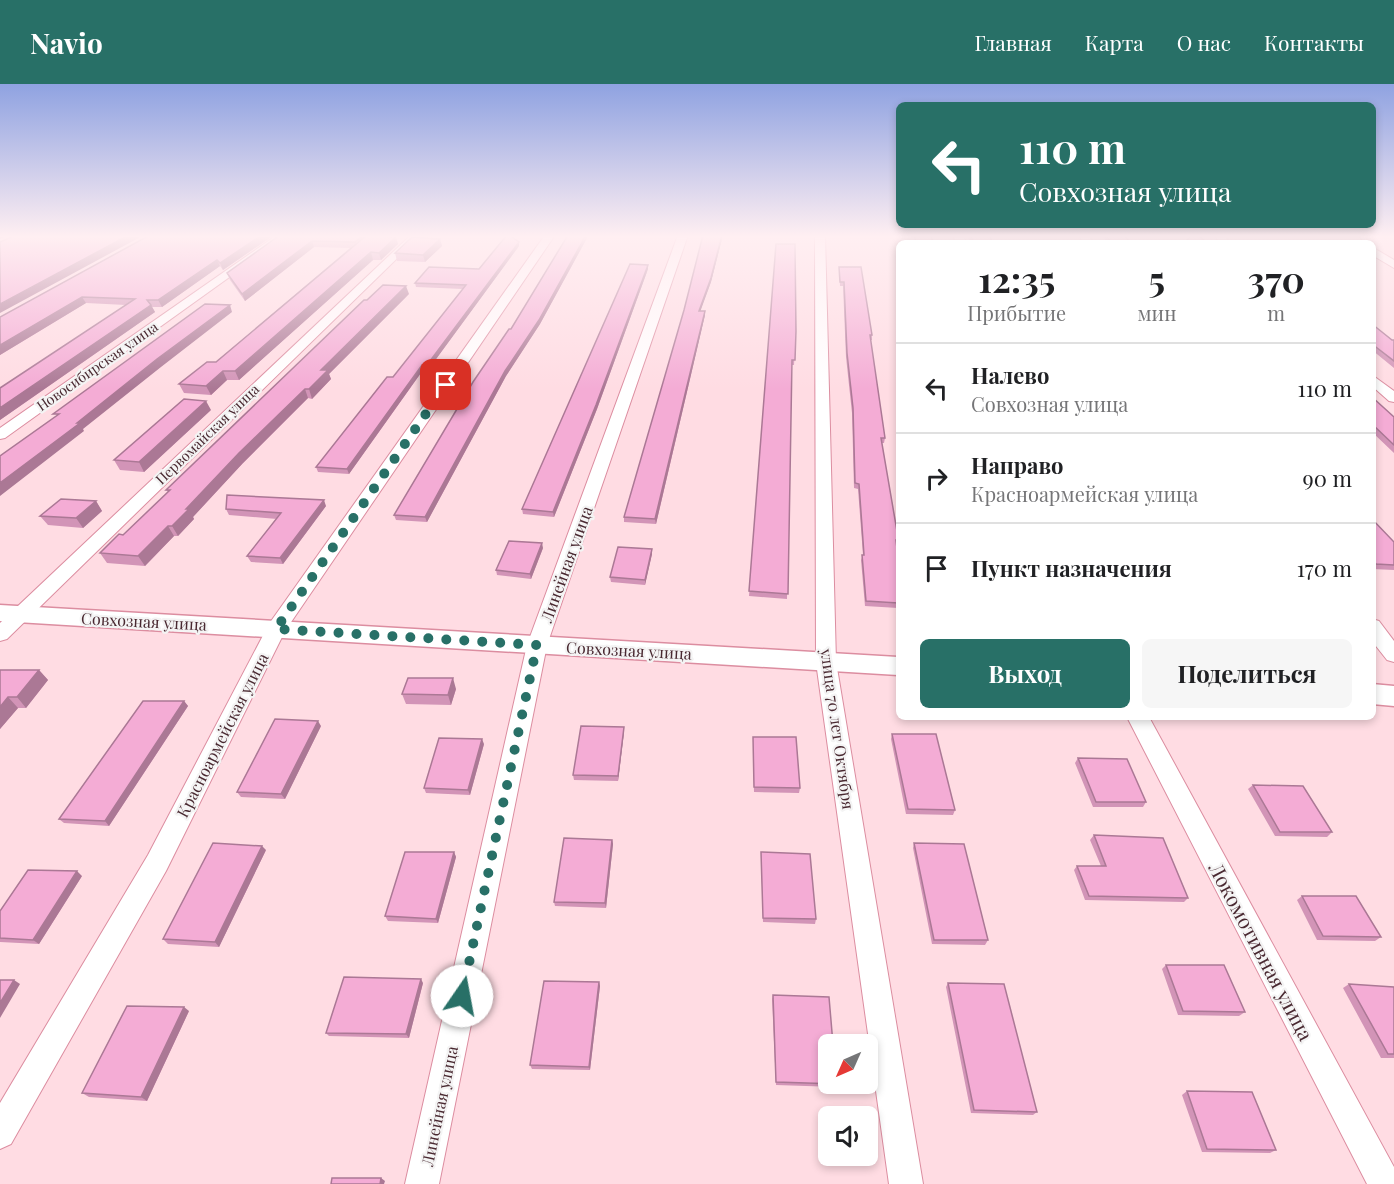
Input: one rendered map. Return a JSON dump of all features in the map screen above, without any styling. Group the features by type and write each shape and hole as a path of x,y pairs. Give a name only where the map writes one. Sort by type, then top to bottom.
{"street":[{"name":"Новосибирская улица","path":"0,435 210,286"},
{"name":"Первомайская улица","path":"0,634 9,613 361,286"},
{"name":"Красноармейская улица","path":"0,1133 157,862 276,629 514,286"},
{"name":"Линейная улица","path":"422,1184 537,645 665,286"},
{"name":"улица 70 лет Октября","path":"821,286 826,662 906,1184"},
{"path":"1376,382 1394,398"},
{"name":"Совхозная улица","path":"9,613 896,666"},
{"path":"1376,631 1394,655"},
{"path":"1376,694 1394,696"},
{"name":"Локомотивная улица","path":"1140,720 1385,1184"}],"building":[{"path":"0,286 33,286 0,304"},
{"path":"56,286 178,286 158,300 147,300 151,305 0,408 0,388 135,299 82,297 0,345 0,317"},
{"path":"237,286 252,286 242,294"},
{"path":"306,286 332,286 235,371 223,371 206,386 179,384 207,362 216,362"},
{"path":"382,286 406,286 321,370 328,370 239,453 186,509 189,509 138,556 100,553 119,534 123,535 170,490 166,490 364,300 367,300"},
{"path":"465,286 486,286 427,365 422,365 347,469 316,467 387,377 393,377"},
{"path":"537,286 558,286 539,320 505,371 425,517 394,515 473,382 511,329"},
{"path":"620,286 640,286 553,512 522,509"},
{"path":"690,286 708,286 699,311 705,311 655,519 624,517"},
{"path":"773,286 795,286 788,594 749,591"},
{"path":"844,286 864,286 885,438 881,438 896,525 896,603 866,601 859,484 855,483 853,408 847,353"},
{"path":"205,304 230,305 157,359 77,423 80,423 0,483 0,456 59,414 53,414"},
{"path":"1376,327 1394,340 1394,361 1376,347"},
{"path":"184,399 206,401 139,462 114,460"},
{"path":"1376,401 1394,417 1394,445 1376,428"},
{"path":"227,495 324,500 280,558 247,556 281,513 226,509"},
{"path":"61,499 96,501 76,518 40,516"},
{"path":"1376,523 1394,542 1394,565 1376,564"},
{"path":"509,541 542,543 530,574 496,570"},
{"path":"618,547 652,549 645,580 610,577"},
{"path":"0,670 39,670 17,697 8,697 0,707"},
{"path":"408,678 453,678 448,695 402,694"},
{"path":"143,701 184,701 105,821 59,819"},
{"path":"275,719 318,721 281,794 237,792"},
{"path":"581,726 624,727 618,776 573,775"},
{"path":"892,734 936,734 955,810 908,809"},
{"path":"753,737 796,737 800,788 754,787"},
{"path":"439,738 482,739 468,790 424,788"},
{"path":"1078,758 1127,759 1146,802 1096,802"},
{"path":"1253,785 1303,786 1332,832 1280,832"},
{"path":"1094,835 1163,838 1188,898 1089,896 1077,866 1106,866"},
{"path":"564,838 612,840 605,903 554,902"},
{"path":"213,843 262,846 215,942 163,939"},
{"path":"914,843 964,844 988,940 934,940"},
{"path":"405,852 454,852 436,919 385,916"},
{"path":"761,852 810,854 816,919 763,918"},
{"path":"28,870 77,871 33,940 0,938 0,911"},
{"path":"1302,896 1356,896 1381,937 1323,936"},
{"path":"1166,965 1224,965 1245,1012 1183,1011"},
{"path":"344,977 421,979 406,1034 326,1033"},
{"path":"0,980 14,980 0,1003"},
{"path":"544,981 599,982 589,1067 530,1065"},
{"path":"948,983 1004,984 1037,1112 974,1110"},
{"path":"1349,984 1394,987 1394,1054 1388,1054"},
{"path":"773,995 829,997 832,1034 818,1034 818,1083 776,1082"},
{"path":"127,1006 184,1007 141,1097 82,1093"},
{"path":"1187,1091 1252,1092 1276,1150 1207,1149"},
{"path":"332,1178 381,1178 380,1184 331,1184"}],"route":[{"path":"446,385 276,629 537,645 462,996"}]}
